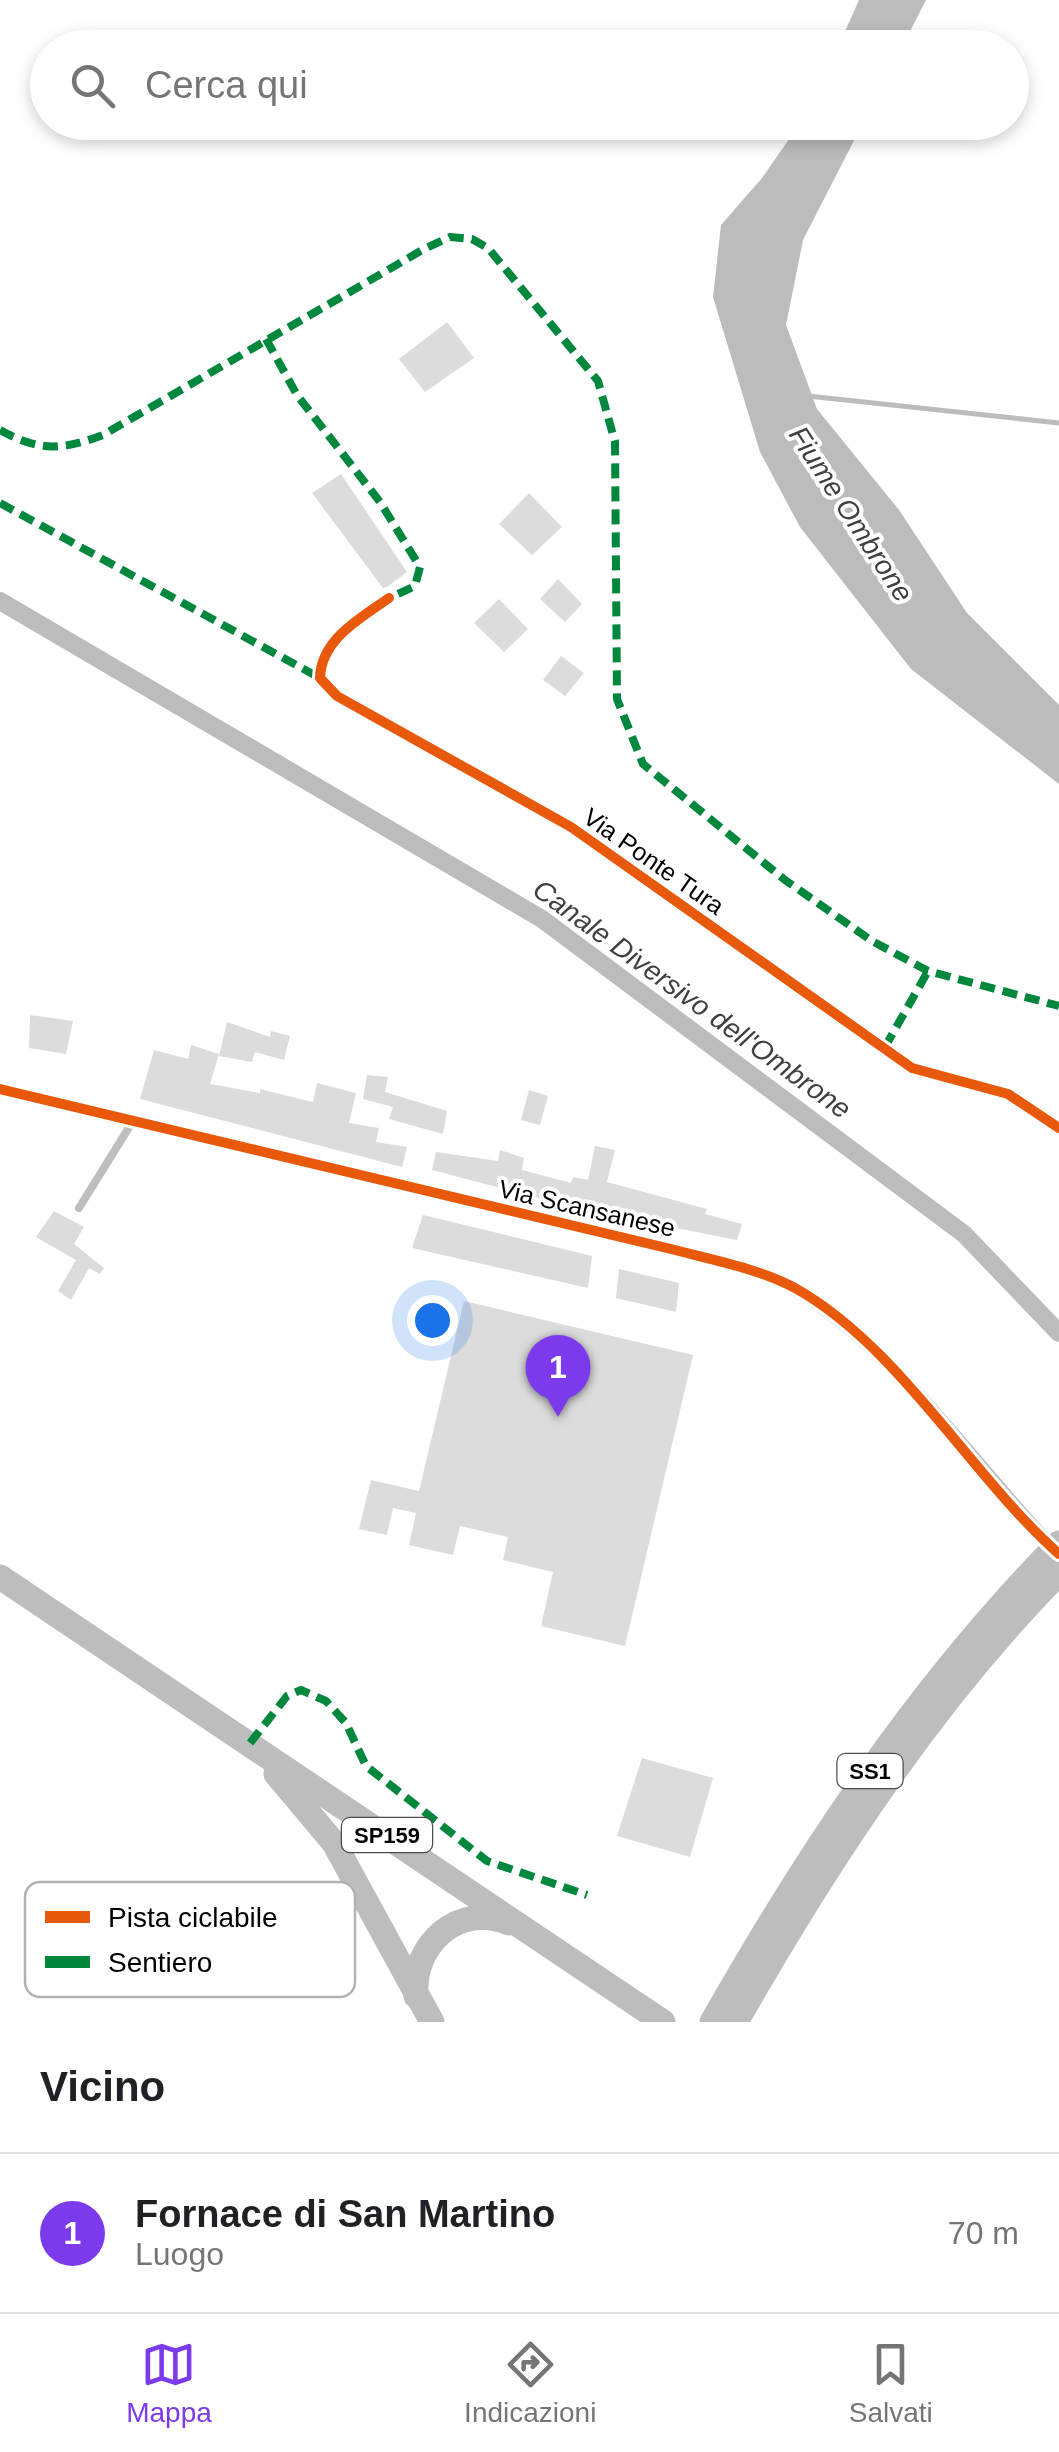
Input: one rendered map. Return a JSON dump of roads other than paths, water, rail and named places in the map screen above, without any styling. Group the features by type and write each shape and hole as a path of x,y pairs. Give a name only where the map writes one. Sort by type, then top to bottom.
{"main road":[{"name":"SS1","path":"712,2022 805,1866 859,1786 951,1666 1059,1544"},
{"name":"SS1","path":"736,2022 782,1943 875,1802 968,1680 1059,1574"},
{"name":"SP159","path":"0,1577 663,2022"},
{"name":"SP159","path":"228,1730 291,1788 334,1843 355,1882"},
{"name":"SP159","path":"355,1882 432,2022"},
{"name":"SP159","path":"416,1996 419,1963 430,1943 447,1928 468,1919 491,1918 523,1930"}],"street":[{"name":"Via Ponte Tura","path":"389,598 341,632 320,667 320,678 337,696 571,827 912,1068 1008,1094 1059,1128"},
{"name":"Via Scansanese","path":"0,1089 671,1249 751,1270 794,1288 856,1333 1059,1554"}],"lane":[{"path":"79,1208 133,1121"}],"water":[{"path":"859,0 926,0 911,30 846,30"},
{"name":"Fiume Ombrone","path":"788,140 854,140 803,240 786,325 817,409 899,510 967,613 1059,705 1059,784 911,669 800,527 760,452 713,297 721,225"}],"waterway":[{"path":"808,396 1059,423"},
{"name":"Canale Diversivo dell'Ombrone","path":"0,601 542,919 964,1234 1059,1333"}],"place":[{"name":"Fornace di San Martino","path":"558,1417"}]}
